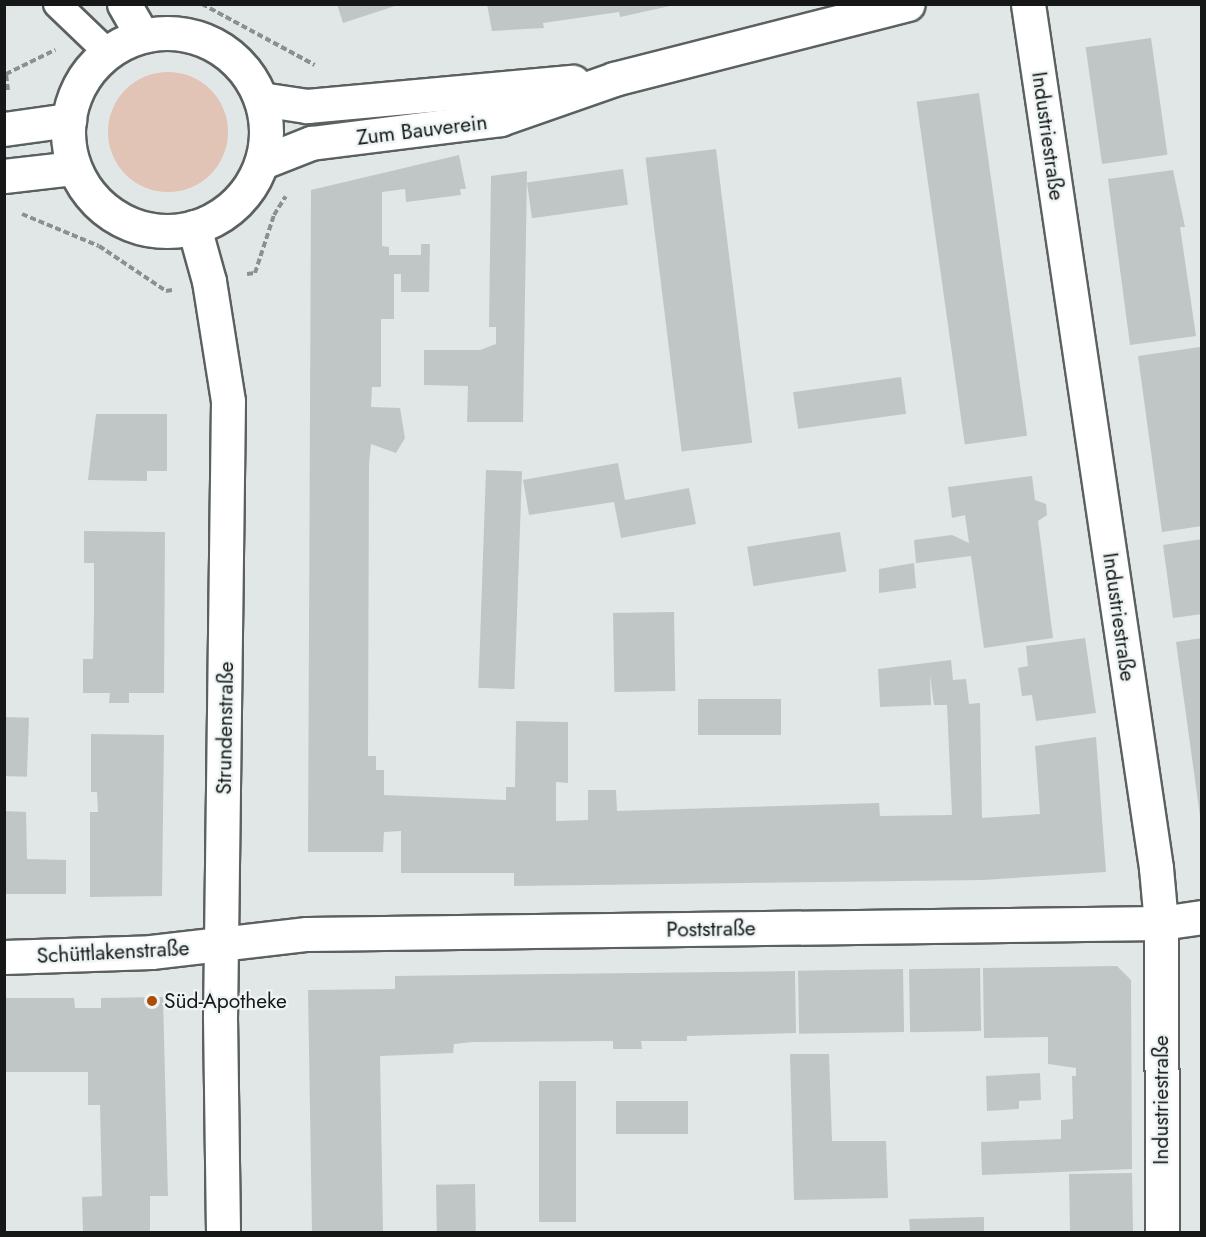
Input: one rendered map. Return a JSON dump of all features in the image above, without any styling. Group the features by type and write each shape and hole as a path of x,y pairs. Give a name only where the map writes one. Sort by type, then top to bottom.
{"street":[{"path":"124,4 141,34"},
{"name":"Zum Bauverein","path":"263,162 322,142 489,122 614,79 908,4"},
{"name":"Industriestraße","path":"1028,4 1161,923 1162,1233"},
{"path":"171,33 216,48 238,64 261,99 268,140 263,162 229,209 194,227 150,229 119,218 96,202 73,168 69,120 99,41 141,34 171,33"},
{"name":"Zum Bauverein","path":"261,99 307,106 614,79"},
{"path":"8,128 69,120"},
{"path":"11,175 73,168"},
{"name":"Strundenstraße","path":"194,227 209,281 228,402 221,944 223,1233"},
{"name":"Poststraße","path":"221,944 307,934 1161,923 1202,918"},
{"name":"Schüttlakenstraße","path":"4,957 221,944"}],"lane":[{"path":"57,4 99,41"}],"path":[{"path":"8,128 6,74 99,41"},
{"path":"11,175 22,218 99,246 166,291 255,273 274,215 322,142"}],"shaded area":[{"path":"168,72 191,77 210,90 223,109 228,132 223,155 210,174 191,187 168,192 145,187 126,174 113,155 108,132 113,109 126,90 145,77"}],"building":[{"path":"337,4 398,4 398,5 343,23"},
{"path":"487,4 670,4 670,6 620,17 619,12 543,23 544,28 492,31"},
{"path":"1151,38 1167,155 1102,164 1086,47"},
{"path":"979,93 1027,436 965,444 917,102"},
{"path":"716,149 752,443 682,451 646,158"},
{"path":"459,155 466,189 460,189 461,195 406,202 405,189 382,192 382,246 389,247 389,255 421,255 421,244 430,244 429,292 401,292 401,274 394,274 394,319 381,319 381,387 372,387 371,407 400,408 405,438 396,453 371,444 369,464 368,756 376,756 376,770 384,770 384,795 506,800 506,787 515,787 516,721 568,722 568,783 556,782 556,821 588,820 588,790 616,790 617,811 879,803 880,816 952,815 947,705 934,705 930,675 931,705 880,707 878,669 951,660 953,680 966,679 969,704 980,703 982,818 1040,814 1035,746 1096,737 1106,872 983,880 514,886 514,873 401,873 401,831 384,832 383,852 308,852 311,190"},
{"path":"623,169 628,205 532,218 527,182"},
{"path":"1173,170 1185,227 1180,227 1196,336 1130,345 1108,179"},
{"path":"527,171 523,422 467,422 468,386 424,385 424,350 480,350 496,344 496,327 489,327 491,176"},
{"path":"1200,347 1202,526 1162,532 1138,356"},
{"path":"901,377 906,414 798,429 793,392"},
{"path":"96,414 167,414 167,471 147,471 147,481 88,480"},
{"path":"618,463 625,500 689,488 696,524 621,538 614,502 529,515 523,480"},
{"path":"486,470 522,471 514,689 478,688"},
{"path":"1032,476 1035,500 1046,504 1047,515 1038,521 1053,638 984,648 971,556 916,563 914,540 952,535 969,543 965,515 952,518 948,487"},
{"path":"84,531 165,532 164,693 129,693 129,703 109,703 110,693 83,693 83,659 93,659 94,614 94,563 84,563"},
{"path":"840,532 846,572 753,586 747,547"},
{"path":"1202,539 1202,614 1173,618 1163,545"},
{"path":"914,563 916,588 879,593 879,569"},
{"path":"674,612 675,691 614,692 613,613"},
{"path":"1085,638 1096,713 1036,721 1032,695 1022,696 1018,668 1028,666 1026,646"},
{"path":"1202,638 1202,816 1200,816 1176,642"},
{"path":"698,699 781,699 781,735 698,735"},
{"path":"4,717 29,718 27,777 4,776"},
{"path":"91,734 164,735 162,896 90,897 90,812 98,812 97,792 91,792"},
{"path":"5,811 26,812 27,859 66,860 66,894 5,894"},
{"path":"1117,966 1131,980 1132,1169 982,1175 981,1142 1061,1139 1061,1120 1073,1119 1072,1076 1076,1076 1076,1068 1048,1064 1048,1037 984,1038 983,968"},
{"path":"980,968 981,1031 910,1032 909,969"},
{"path":"903,969 904,1032 799,1034 798,971"},
{"path":"795,971 796,1033 687,1036 687,1041 641,1041 642,1049 613,1049 613,1041 473,1042 454,1044 453,1053 380,1056 383,1232 312,1232 308,990 395,989 395,976"},
{"path":"163,997 168,1196 150,1196 150,1232 83,1232 82,1197 102,1196 100,1105 88,1105 88,1072 4,1072 4,998 74,998 75,1008 101,1008 101,998"},
{"path":"790,1054 829,1054 832,1141 886,1141 888,1198 794,1200"},
{"path":"1040,1073 1041,1100 1019,1101 1019,1109 987,1111 986,1076"},
{"path":"539,1081 576,1081 576,1222 539,1222"},
{"path":"616,1101 688,1101 688,1134 616,1134"},
{"path":"1132,1173 1133,1232 1070,1232 1069,1174"},
{"path":"475,1184 476,1232 437,1232 436,1185"},
{"path":"984,1217 984,1232 910,1232 909,1219"}],"place":[{"name":"Süd-Apotheke","path":"152,1001"}]}
